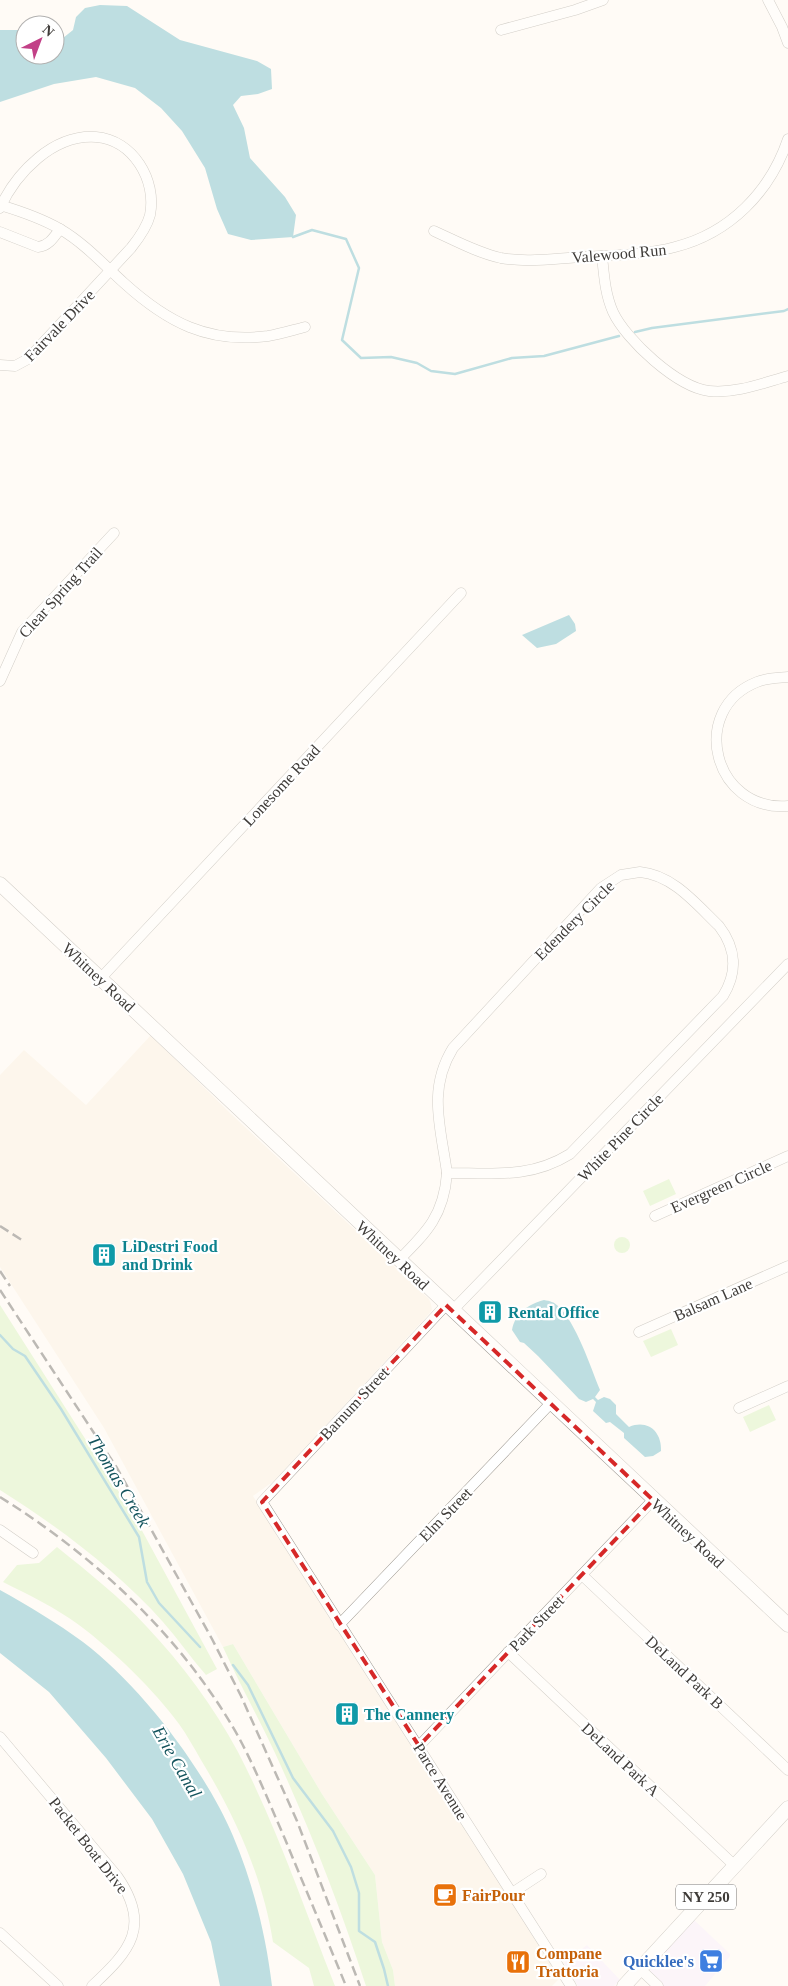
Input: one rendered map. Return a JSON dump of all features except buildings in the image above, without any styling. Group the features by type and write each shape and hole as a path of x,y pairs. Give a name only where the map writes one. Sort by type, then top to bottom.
{"main road":[{"name":"Whitney Road","path":"0,884 788,1625"},
{"name":"NY 250","path":"624,1986 788,1808"}],"street":[{"path":"501,30 576,10 603,0"},
{"path":"768,0 788,43"},
{"name":"Fairvale Drive","path":"0,206 14,183 26,169 61,145 84,138 96,137 109,140 120,146 137,160 144,169 151,192 150,216 140,236 111,271 28,359 15,366 0,365"},
{"name":"Valewood Run","path":"434,231 490,255 517,260 602,256 674,248 717,230 742,212 764,188 782,155 788,139"},
{"path":"0,206 43,220 60,229 87,249 161,314 190,327 214,334 250,338 270,336 305,327"},
{"path":"0,232 42,247 50,242 60,229"},
{"path":"602,256 608,299 618,320 633,340 680,380 700,389 720,391 732,390 788,376"},
{"name":"Clear Spring Trail","path":"0,681 22,632 114,533"},
{"name":"Lonesome Road","path":"101,978 461,593"},
{"path":"788,677 756,682 735,697 720,720 716,745 719,763 723,772 740,792 752,800 765,805 788,806"},
{"name":"Edendery Circle","path":"399,1260 424,1234 437,1216 444,1197 447,1173 437,1095 440,1074 453,1048 607,883 621,875 640,872 654,874 670,881 719,926 730,943 734,970 723,996 570,1154 553,1164 531,1171 447,1173"},
{"name":"White Pine Circle","path":"449,1308 788,964"},
{"name":"Evergreen Circle","path":"655,1216 788,1156"},
{"name":"Balsam Lane","path":"639,1332 788,1266"},
{"name":"Barnum Street","path":"262,1502 449,1308"},
{"path":"739,1408 788,1386"},
{"name":"Elm Street","path":"339,1625 551,1404"},
{"name":"Park Street","path":"419,1746 653,1500"},
{"name":"Parce Avenue","path":"262,1502 571,1986"},
{"path":"0,1530 33,1553"},
{"name":"DeLand Park B","path":"582,1575 788,1770"},
{"name":"DeLand Park A","path":"508,1652 735,1866"},
{"name":"Packet Boat Drive","path":"0,1737 117,1876 130,1899 134,1920 130,1942 116,1964 92,1986"},
{"path":"512,1893 541,1874"},
{"path":"0,1933 58,1986"},
{"path":"640,1969 658,1986"}],"highlighted area":[{"path":"446,1305 653,1500 419,1746 262,1502"}],"shaded area":[{"path":"151,1035 230,1113 429,1299 432,1310 429,1314 274,1481 253,1496 561,1977 552,1986 395,1986 393,1970 382,1942 375,1875 322,1794 233,1644 223,1647 104,1428 0,1267 0,1075 24,1050 86,1105"},
{"path":"693,1919 730,1956 705,1986 663,1986 651,1975 650,1968"},
{"path":"587,1945 620,1980 614,1986 578,1986 564,1963"}],"green space":[{"path":"669,1179 676,1194 650,1206 643,1191"},
{"path":"619,1237 625,1237 630,1242 628,1251 619,1253 614,1248 614,1242"},
{"path":"0,1305 133,1514 217,1669 206,1675 146,1603 107,1567 43,1518 0,1490"},
{"path":"671,1329 678,1345 651,1357 643,1341"},
{"path":"769,1405 776,1420 750,1432 743,1417"},
{"path":"57,1547 104,1585 137,1616 185,1671 219,1719 238,1752 265,1809 335,1986 314,1986 309,1968 273,1942 255,1871 236,1825 182,1728 169,1711 133,1671 92,1635 61,1613 3,1582 17,1565 39,1563"},
{"path":"233,1644 322,1794 375,1875 382,1942 393,1970 395,1986 366,1986 335,1897 300,1810 275,1753 223,1647"}],"water":[{"path":"100,5 127,6 180,40 257,61 271,69 272,89 258,94 241,96 233,105 244,128 250,158 285,197 296,215 293,237 251,240 228,234 217,209 205,168 182,131 161,108 135,88 96,77 54,84 0,102 0,30 15,30 15,65 65,65 65,36 73,30 76,17 85,8"},
{"path":"569,615 575,624 576,631 556,644 537,648 522,635"},
{"path":"544,1300 552,1302 565,1313 577,1334 600,1390 595,1397 598,1400 604,1397 610,1399 616,1405 616,1414 629,1427 642,1425 652,1429 659,1438 661,1451 653,1456 645,1457 624,1438 624,1433 610,1422 606,1423 593,1411 596,1402 593,1399 586,1402 579,1399 538,1356 524,1343 520,1342 512,1330 516,1319 528,1307"},
{"name":"Erie Canal","path":"0,1590 63,1628 105,1660 149,1705 189,1757 221,1811 247,1872 258,1910 272,1986 220,1986 211,1942 183,1874 152,1819 106,1758 49,1692 0,1653"}],"waterway":[{"path":"293,237 312,230 346,239 359,268 342,340 361,358 391,357 417,363 431,371 455,374 512,358 544,356 619,336"},
{"path":"635,332 788,309"},
{"name":"Thomas Creek","path":"0,1335 13,1349 25,1356 61,1409 139,1537 147,1582 159,1603 200,1647"},
{"name":"Thomas Creek","path":"233,1665 248,1685 293,1778 333,1831 351,1867 359,1893 359,1931 375,1942 388,1986"}],"railway":[{"path":"0,1226 25,1242"},
{"path":"0,1271 10,1286"},
{"path":"0,1290 117,1468 212,1639 241,1696 297,1821 360,1986"},
{"path":"0,1497 70,1546 134,1602 191,1665 216,1700 238,1736 257,1774 346,1986"}],"place":[{"name":"LiDestri Food and Drink","path":"104,1255"},
{"name":"Rental Office","path":"490,1312"},
{"name":"The Cannery","path":"347,1714"},
{"name":"FairPour","path":"445,1895"},
{"name":"Quicklee's","path":"711,1961"},
{"name":"Compane Trattoria","path":"518,1962"}]}
